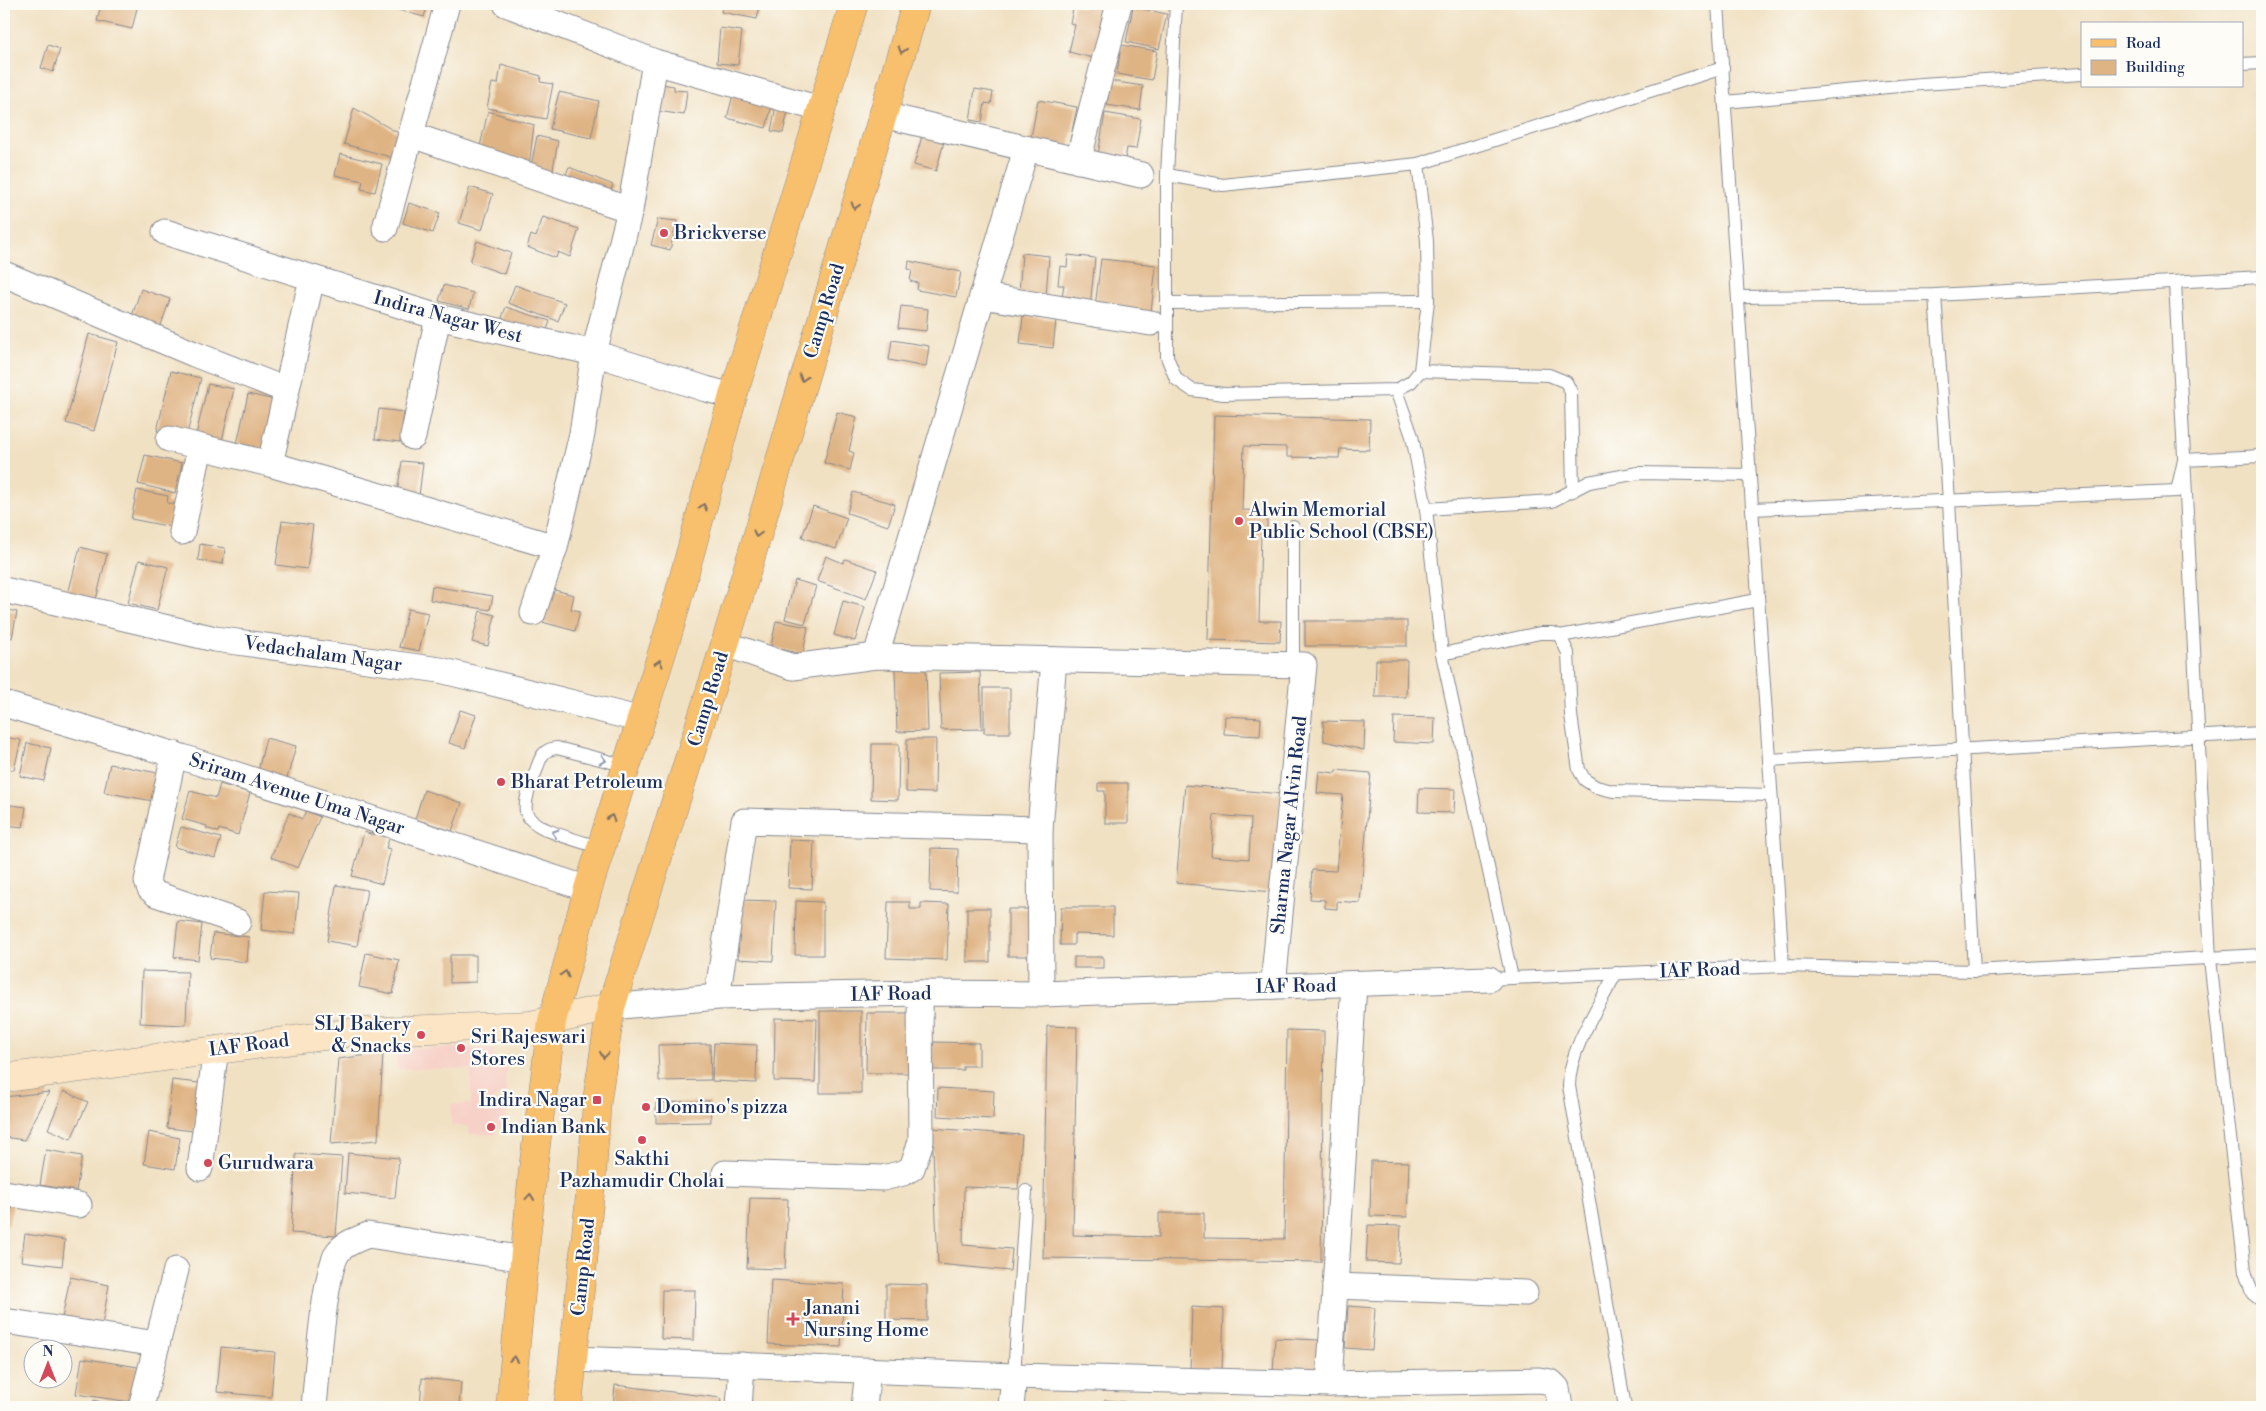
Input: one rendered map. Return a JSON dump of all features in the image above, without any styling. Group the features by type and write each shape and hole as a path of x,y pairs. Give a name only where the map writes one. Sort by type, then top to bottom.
{"main road":[{"path":"510,1407 533,1169 552,1021 588,890 642,720 733,396 854,4"},
{"name":"Camp Road","path":"568,1407 592,1175 597,1100 611,1007 725,644 916,4"}],"street":[{"path":"385,228 447,4"},
{"path":"506,4 655,62 820,110"},
{"path":"1078,161 1119,4"},
{"path":"533,613 556,547 582,434 594,353 630,210 655,62"},
{"path":"883,115 1141,175"},
{"path":"412,135 630,210"},
{"path":"876,656 1026,149"},
{"name":"Indira Nagar West","path":"165,232 438,317 594,353 733,396"},
{"path":"4,274 194,354 286,390"},
{"path":"270,464 312,278"},
{"path":"982,296 1151,323"},
{"path":"413,437 438,317"},
{"path":"169,439 270,464 556,547"},
{"path":"182,532 200,447"},
{"name":"Vedachalam Nagar","path":"4,590 215,639 440,670 642,720"},
{"path":"725,644 793,666 876,656 1298,665"},
{"path":"1040,994 1040,829 1054,660"},
{"name":"Sharma Nagar Alvin Road","path":"1273,986 1298,665"},
{"name":"Sriram Avenue Uma Nagar","path":"4,704 174,754 588,890"},
{"path":"174,754 148,882 150,889 156,894 238,922"},
{"path":"717,997 744,821 1040,829"},
{"name":"IAF Road","path":"4,1078 354,1032 531,1025 611,1007 717,997 920,993 1040,994 1500,979"},
{"path":"1328,1384 1354,984"},
{"path":"725,1173 883,1178 903,1173 912,1168 920,1141 920,993"},
{"path":"200,1168 216,1049"},
{"path":"4,1193 79,1205"},
{"path":"314,1407 330,1276 338,1252 352,1241 368,1236 525,1259"},
{"path":"141,1407 176,1270"},
{"path":"1335,1286 1525,1293"},
{"path":"4,1322 157,1344"},
{"path":"573,1358 1014,1376 1328,1384 1539,1380 1551,1382 1557,1388 1560,1407"},
{"path":"739,1407 742,1365"},
{"path":"864,1407 868,1370"},
{"path":"1011,1407 1014,1376"}],"lane":[{"path":"1176,4 1167,175 1167,356 1176,378 1192,390 1224,394 1396,390 1411,382 1420,371 1428,301 1427,241 1418,164"},
{"path":"1718,4 1783,966"},
{"path":"2244,64 2262,63"},
{"path":"1167,175 1223,185 1418,164 1723,68"},
{"path":"1725,102 1921,84 2081,74"},
{"path":"1738,297 1935,295 2262,277"},
{"path":"2175,282 2210,959 2244,1272 2252,1293 2262,1300"},
{"path":"1935,295 1964,751 1974,971"},
{"path":"1167,303 1428,301"},
{"path":"1420,371 1549,375 1566,382 1570,392 1573,491"},
{"path":"1396,390 1412,436 1426,509 1442,654 1500,979"},
{"path":"2184,460 2262,456"},
{"path":"1752,509 2177,491 2184,460"},
{"path":"1426,509 1552,501 1589,482 1638,473 1750,475"},
{"path":"1293,527 1298,665"},
{"path":"1442,654 1540,633 1553,633 1560,636 1758,600"},
{"path":"1560,636 1568,652 1571,715 1579,770 1585,780 1596,787 1613,791 1772,795"},
{"path":"1769,760 1964,751 2262,733"},
{"path":"602,848 544,829 534,823 527,814 526,802 532,779 542,754 548,748 557,748 627,766"},
{"name":"IAF Road","path":"1500,979 1783,966 1974,971 2262,955"},
{"path":"1616,973 1575,1054 1569,1071 1569,1086 1625,1407"},
{"path":"1014,1376 1026,1191"}],"shaded area":[{"path":"396,1048 494,1049 494,1065 506,1065 506,1096 495,1097 495,1106 506,1107 506,1128 496,1128 496,1135 469,1134 469,1126 451,1126 451,1104 471,1104 471,1069 396,1069"}],"building":[{"path":"101,4 138,4 132,29 97,21"},
{"path":"377,4 428,4 424,17"},
{"path":"723,4 760,4 757,19 721,12"},
{"path":"1084,4 1105,9 1093,58 1069,52 1075,25 1070,23 1074,5 1083,8"},
{"path":"1133,7 1167,14 1159,49 1126,42"},
{"path":"720,28 742,31 738,65 717,63"},
{"path":"48,45 60,49 53,72 41,68"},
{"path":"1121,45 1157,51 1152,80 1117,74"},
{"path":"501,65 541,76 540,82 553,84 546,119 487,108 492,83 498,84"},
{"path":"1110,81 1143,86 1140,110 1107,105"},
{"path":"661,84 674,86 674,90 687,91 684,115 651,110"},
{"path":"975,89 993,92 991,104 985,103 982,122 970,120"},
{"path":"559,92 599,101 591,138 550,129"},
{"path":"733,95 772,105 766,128 727,118"},
{"path":"1038,100 1077,107 1068,151 1030,143"},
{"path":"776,105 789,107 783,133 771,131"},
{"path":"354,108 400,134 394,158 344,144"},
{"path":"488,111 534,125 529,167 479,151"},
{"path":"1105,113 1141,119 1136,149 1127,148 1125,159 1098,155"},
{"path":"537,136 558,141 552,175 530,171"},
{"path":"922,136 944,142 936,171 914,165"},
{"path":"340,154 382,164 375,192 361,189 363,181 335,175"},
{"path":"569,167 613,185 607,199 563,181"},
{"path":"470,187 493,194 482,230 459,223"},
{"path":"409,203 440,213 433,233 403,223"},
{"path":"543,217 579,229 570,257 558,252 556,258 527,247 531,235 536,237"},
{"name":"Brickverse","path":"658,219 677,221 670,250 651,245"},
{"path":"477,241 511,253 504,274 470,262"},
{"path":"1022,253 1049,256 1046,296 1019,294"},
{"path":"1068,255 1095,258 1090,308 1073,307 1074,297 1062,296 1064,285 1058,285 1060,266 1067,267"},
{"path":"1101,259 1156,265 1151,313 1095,307"},
{"path":"909,261 961,272 956,297 917,290 918,283 910,281 912,270 908,269"},
{"path":"444,285 473,293 469,309 439,301"},
{"path":"515,285 565,303 558,321 508,303"},
{"path":"141,289 170,299 159,331 130,322"},
{"path":"901,306 928,309 926,331 898,328"},
{"path":"506,307 550,321 544,338 500,323"},
{"path":"1023,316 1056,320 1053,348 1020,344"},
{"path":"89,334 118,342 94,431 66,423"},
{"path":"892,340 929,346 926,367 889,360"},
{"path":"171,371 201,378 186,438 157,431"},
{"path":"208,384 234,389 221,445 195,439"},
{"path":"248,394 275,400 264,450 237,444"},
{"path":"379,409 404,412 400,442 375,439"},
{"path":"837,412 857,417 849,451 854,453 850,470 824,463"},
{"name":"Alwin Memorial Public School (CBSE)","path":"1214,415 1370,419 1369,450 1340,449 1339,458 1287,457 1287,447 1244,446 1242,510 1267,511 1267,531 1261,531 1259,621 1281,621 1280,642 1208,640"},
{"path":"145,455 182,463 175,493 138,484"},
{"path":"402,461 423,463 419,496 397,493"},
{"path":"137,490 168,496 167,503 177,504 172,527 131,519"},
{"path":"853,492 895,504 888,526 847,513"},
{"path":"813,506 847,518 836,549 802,537"},
{"path":"282,521 313,525 307,569 276,565"},
{"path":"200,544 225,548 223,564 198,560"},
{"path":"80,547 107,554 94,608 66,602"},
{"path":"826,556 843,563 845,559 877,570 866,599 817,581"},
{"path":"139,560 168,567 157,610 128,603"},
{"path":"795,580 816,586 805,624 785,619"},
{"path":"432,586 493,596 490,610 430,600"},
{"path":"551,589 574,595 571,609 580,611 575,631 542,622"},
{"path":"843,601 865,607 855,641 834,635"},
{"path":"4,609 17,612 12,638 4,636"},
{"path":"408,609 428,613 419,651 399,647"},
{"path":"480,611 495,615 488,646 472,642"},
{"path":"776,621 808,627 803,654 771,647"},
{"path":"1305,621 1407,621 1407,646 1305,646"},
{"path":"4,647 8,648 4,662"},
{"path":"1376,660 1407,660 1406,697 1375,697"},
{"path":"926,668 928,731 897,732 895,669"},
{"path":"980,672 982,729 941,730 939,673"},
{"path":"984,688 1010,688 1010,733 984,733"},
{"path":"460,710 476,715 465,748 449,743"},
{"path":"1225,716 1261,718 1260,736 1224,734"},
{"path":"1394,717 1435,718 1434,744 1393,742"},
{"path":"1323,721 1365,722 1364,750 1324,741"},
{"path":"4,737 21,740 14,770 4,768"},
{"path":"266,738 296,746 286,782 257,775"},
{"path":"907,739 936,739 935,793 906,792"},
{"path":"27,743 51,748 44,781 20,776"},
{"path":"872,744 899,744 898,800 871,799"},
{"path":"110,764 158,773 153,801 104,792"},
{"path":"1336,770 1371,773 1360,903 1337,901 1337,909 1325,908 1325,900 1310,899 1312,870 1336,871 1343,795 1317,793 1319,771 1335,773"},
{"path":"1098,783 1128,783 1128,823 1105,823 1105,791 1098,791"},
{"path":"220,784 250,793 238,835 219,829 218,832 206,828 207,826 182,819 190,791 216,798"},
{"path":"1185,785 1281,794 1272,892 1176,883","holes":["1214,815 1251,818 1249,859 1211,856"]},
{"path":"1419,788 1455,789 1454,813 1418,812"},
{"path":"424,790 462,803 452,831 415,819"},
{"path":"4,804 26,807 23,827 4,825"},
{"path":"306,811 320,817 298,868 271,857 289,813 302,819"},
{"path":"181,827 221,838 215,858 175,847"},
{"path":"376,829 391,833 386,848 391,849 382,884 352,876 364,832 374,835"},
{"path":"4,833 8,834 5,849 4,849"},
{"path":"790,840 814,841 812,889 788,888"},
{"path":"931,848 958,849 957,892 930,891"},
{"path":"336,885 367,890 357,946 327,941"},
{"path":"4,886 8,887 6,910 4,910"},
{"path":"265,891 299,893 295,934 261,930"},
{"path":"741,900 776,901 773,961 738,959"},
{"path":"796,901 823,902 823,955 795,955"},
{"path":"888,902 910,902 910,909 921,909 921,903 949,904 947,960 886,958"},
{"path":"1061,907 1113,907 1113,935 1074,934 1074,945 1060,945"},
{"path":"967,908 990,908 990,962 967,962"},
{"path":"1008,909 1032,909 1032,956 1008,956"},
{"path":"178,921 202,924 198,960 174,957"},
{"path":"213,933 249,937 247,962 210,958"},
{"path":"366,953 399,960 393,994 359,987"},
{"path":"450,955 476,955 476,982 450,983"},
{"path":"1074,957 1103,957 1103,968 1074,968"},
{"path":"142,971 188,972 186,1025 140,1023"},
{"path":"820,1011 861,1011 861,1093 820,1093"},
{"path":"867,1013 914,1013 913,1073 866,1073"},
{"path":"775,1018 817,1019 815,1082 774,1081"},
{"path":"1047,1026 1077,1027 1073,1235 1159,1237 1159,1213 1204,1213 1204,1238 1284,1239 1287,1030 1324,1031 1321,1262 1043,1258"},
{"path":"932,1042 979,1043 979,1066 963,1066 963,1070 932,1070"},
{"path":"714,1043 757,1045 756,1083 712,1081"},
{"path":"710,1044 711,1080 659,1081 658,1045"},
{"path":"383,1053 378,1140 331,1144 338,1059"},
{"path":"172,1080 199,1083 194,1131 167,1128"},
{"path":"938,1088 994,1091 993,1119 937,1116"},
{"path":"64,1091 88,1102 71,1139 48,1129"},
{"path":"49,1092 24,1140 4,1137 4,1097"},
{"path":"710,1101 711,1122 656,1123 656,1103"},
{"path":"932,1128 1022,1135 1018,1189 964,1187 963,1245 1012,1249 1010,1271 938,1264"},
{"path":"149,1132 180,1138 175,1169 144,1164"},
{"path":"46,1150 82,1156 76,1191 40,1185"},
{"path":"348,1153 399,1158 395,1198 345,1193"},
{"path":"296,1154 342,1157 336,1236 291,1233"},
{"path":"1371,1161 1409,1162 1407,1217 1370,1216"},
{"path":"750,1198 788,1199 785,1269 747,1268"},
{"path":"4,1202 13,1204 8,1226 4,1225"},
{"path":"1368,1225 1401,1226 1399,1263 1366,1262"},
{"path":"25,1234 65,1240 62,1266 21,1261"},
{"path":"70,1277 109,1285 101,1331 61,1324"},
{"path":"771,1280 844,1284 841,1347 768,1344"},
{"path":"886,1284 927,1285 927,1321 886,1320"},
{"path":"662,1290 695,1290 694,1340 661,1339"},
{"path":"1348,1306 1375,1308 1372,1350 1345,1348"},
{"path":"1192,1307 1224,1309 1222,1371 1190,1369"},
{"path":"1275,1338 1319,1340 1317,1376 1273,1373"},
{"path":"221,1347 275,1352 271,1397 217,1392"},
{"path":"82,1358 144,1368 138,1403 76,1394"},
{"path":"422,1378 461,1382 459,1407 420,1407"},
{"path":"615,1385 721,1398 720,1407 613,1407"},
{"path":"94,1400 118,1407 92,1407"},
{"path":"1105,1400 1125,1402 1124,1407 1104,1407"},
{"path":"1265,1403 1294,1405 1294,1407 1265,1407"}],"place":[{"name":"Brickverse","path":"664,233"},
{"name":"Alwin Memorial Public School (CBSE)","path":"1239,521"},
{"name":"Bharat Petroleum","path":"501,782"},
{"name":"SLJ Bakery & Snacks","path":"421,1035"},
{"name":"Sri Rajeswari Stores","path":"461,1048"},
{"name":"Indira Nagar","path":"597,1100"},
{"name":"Domino's pizza","path":"646,1107"},
{"name":"Indian Bank","path":"491,1127"},
{"name":"Sakthi Pazhamudir Cholai","path":"642,1140"},
{"name":"Gurudwara","path":"208,1163"},
{"name":"Janani Nursing Home","path":"793,1319"}]}
